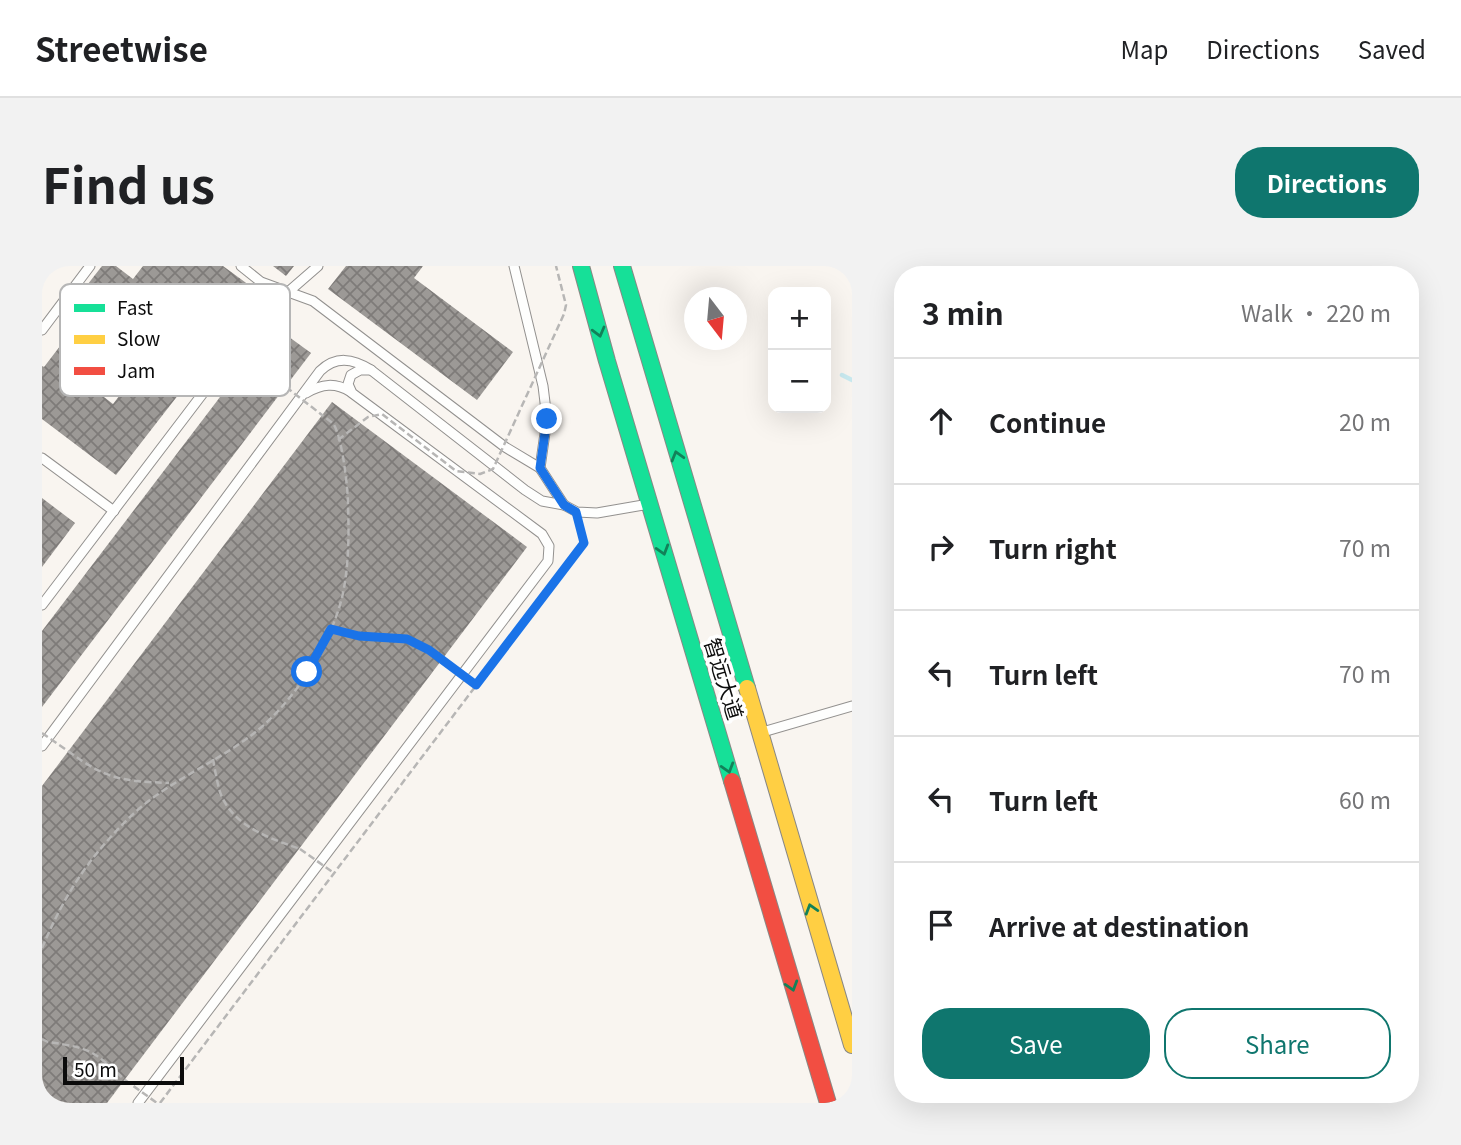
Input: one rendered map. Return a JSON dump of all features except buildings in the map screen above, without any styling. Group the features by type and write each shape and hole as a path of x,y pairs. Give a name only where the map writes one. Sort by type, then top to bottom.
{"main road":[{"name":"智远大道","path":"581,266 649,504 828,1103"},
{"name":"智远大道","path":"622,266 852,1045"}],"lane":[{"path":"76,284 90,266"},
{"path":"241,266 266,284"},
{"path":"290,290 318,266"},
{"path":"514,266 543,386 547,419 540,468"},
{"path":"290,293 313,301 505,447 540,468 564,505"},
{"path":"42,330 60,306"},
{"path":"42,746 302,395 320,372 333,362 355,361 371,370 524,490 542,501 564,505 576,512 597,513 649,504"},
{"path":"352,393 348,384 351,375 360,370 371,370"},
{"path":"138,1103 548,561 549,546 542,534 352,393 331,384 318,386 302,395"},
{"path":"42,605 201,396"},
{"path":"42,458 114,511"},
{"path":"759,733 852,706"}],"path":[{"path":"338,440 368,417 382,414 456,471 480,474 493,469 564,314 566,305 556,266"},
{"path":"42,948 60,905 89,862 131,816 171,784 249,737 283,707 331,629 342,594 350,545 348,491 334,425 290,390"},
{"path":"42,1039 93,1052 105,1059 125,1080 158,1103 584,543 576,512"},
{"path":"331,629 359,636 407,639 476,685"},
{"path":"42,733 94,770 113,778 171,784"},
{"path":"213,759 221,794 230,812 252,830 300,849 334,873"}],"waterway":[{"path":"842,375 852,380"}],"traffic: fast":[{"path":"581,266 732,781"},
{"path":"622,266 747,688"}],"traffic: slow":[{"path":"747,688 852,1045"}],"traffic: jam":[{"path":"732,781 828,1103"}],"route":[{"path":"307,672 331,629 359,636 407,639 429,650 476,685 584,543 576,512 564,505 540,468 547,419"}]}
